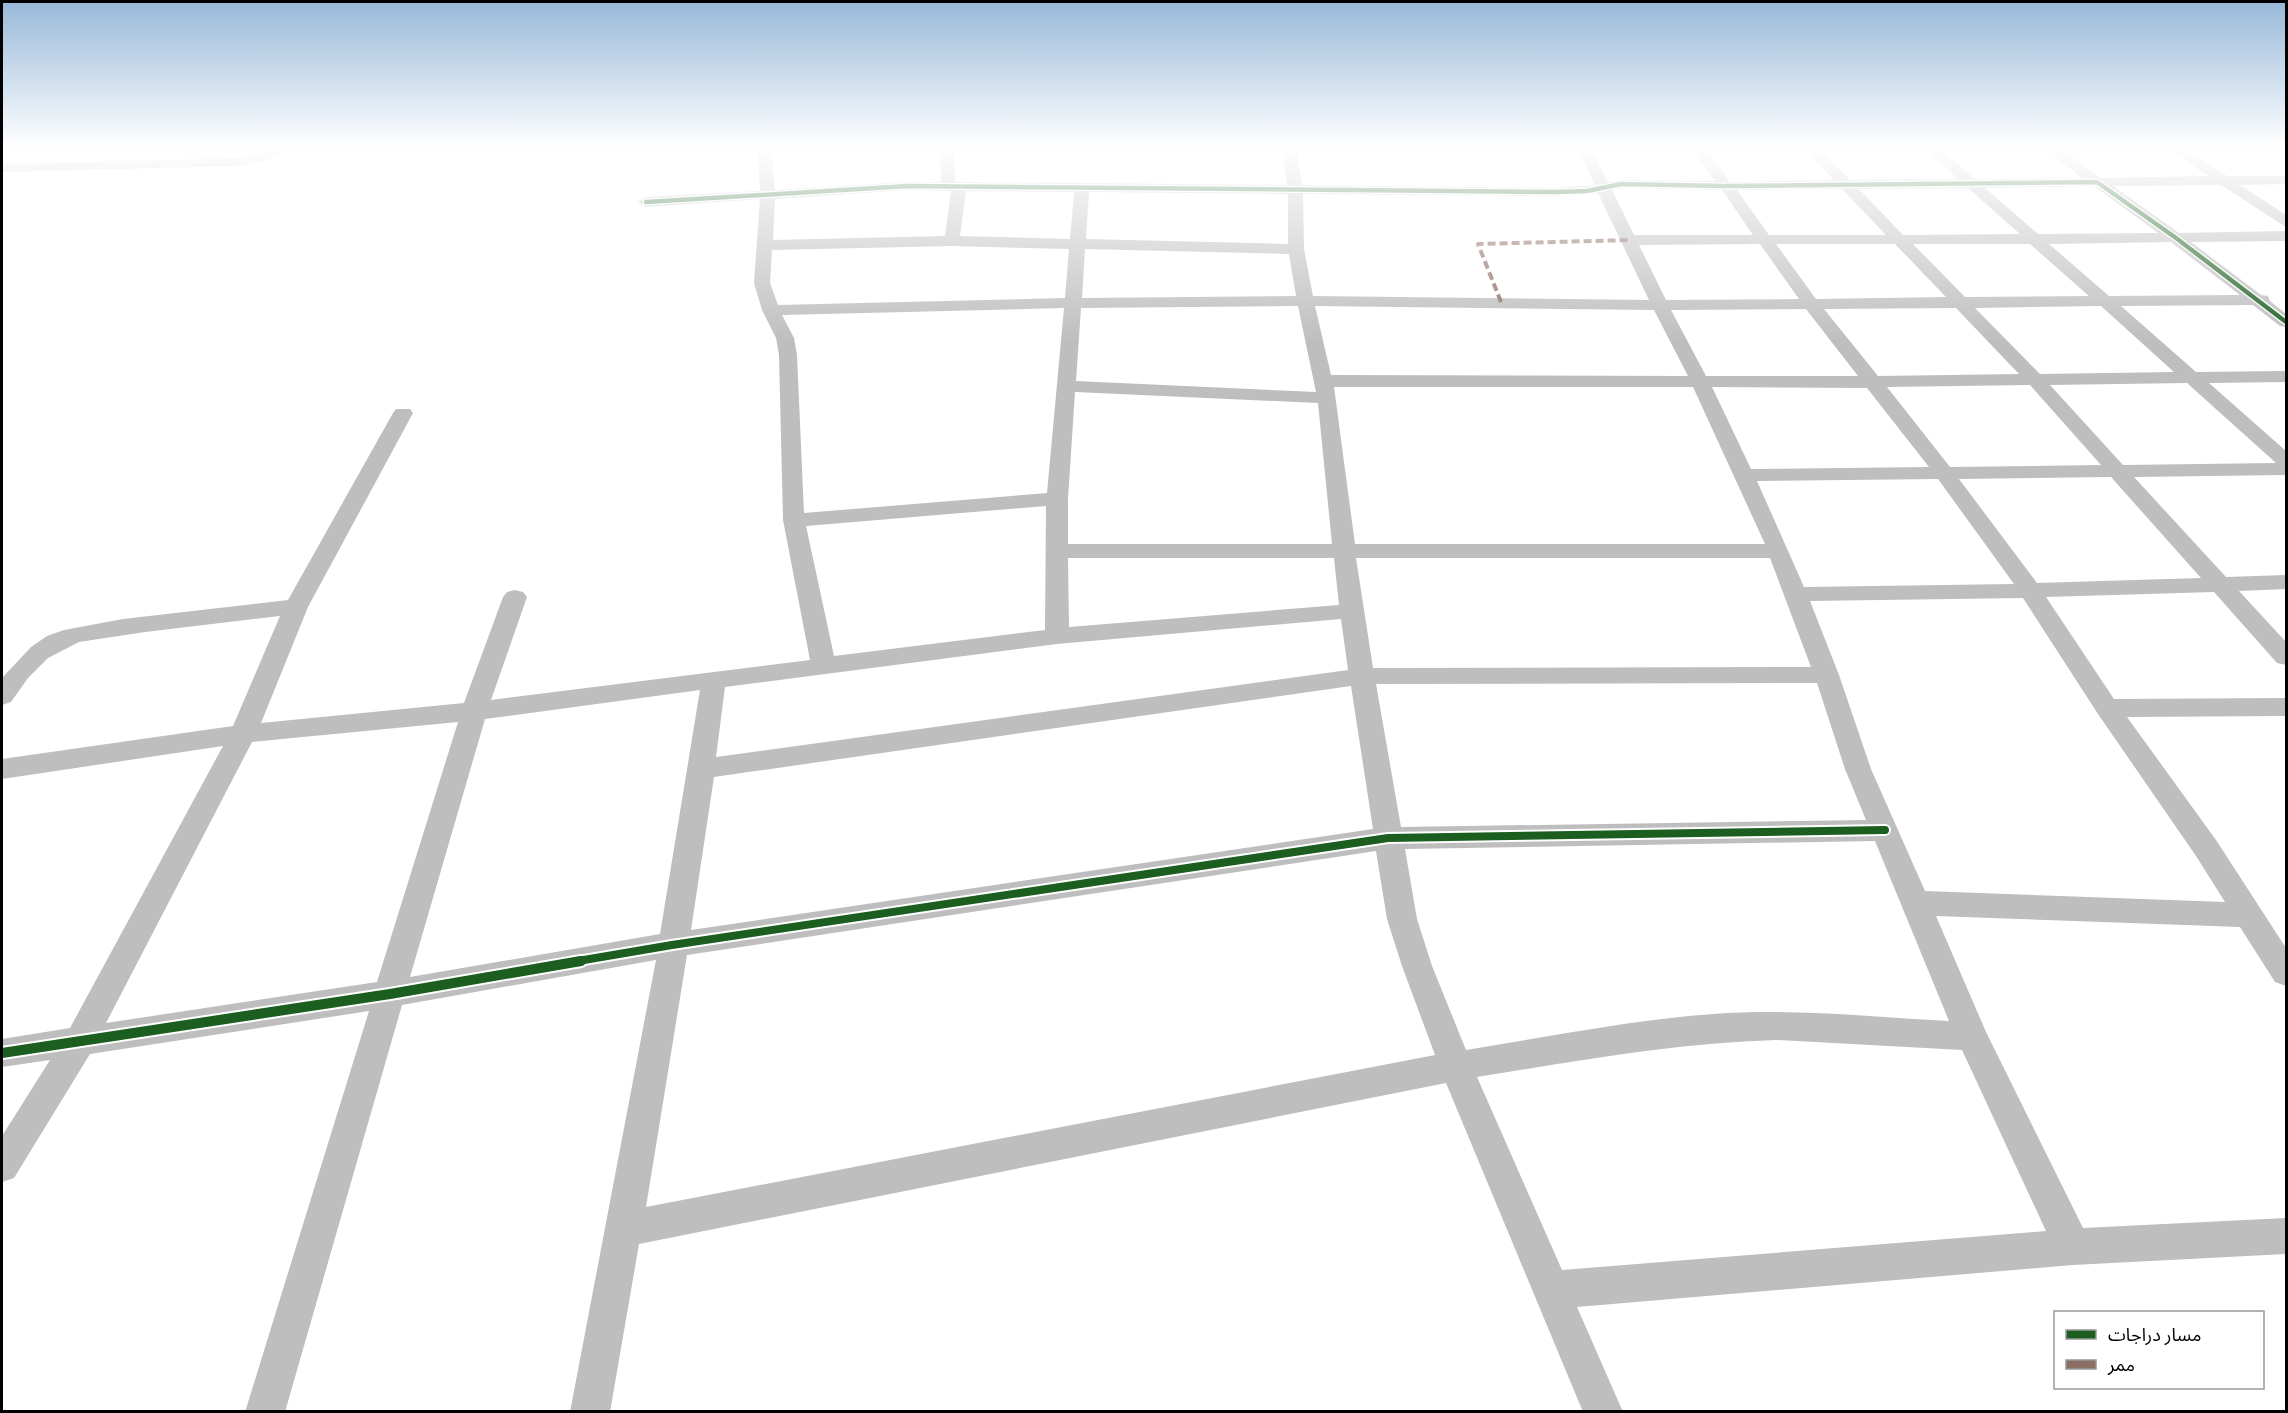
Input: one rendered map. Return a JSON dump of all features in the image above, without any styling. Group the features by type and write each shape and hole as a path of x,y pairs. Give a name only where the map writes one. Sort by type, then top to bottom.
{"street":[{"path":"766,212 762,283 771,310 785,338 788,355 795,520 824,665"},
{"path":"952,241 953,212"},
{"path":"1057,636 1057,499 1079,212"},
{"path":"1295,212 1296,249 1305,301 1326,389 1351,610 1402,919 1417,966 1456,1066 1603,1412"},
{"path":"1616,212 1745,475 1779,551 1827,675 1858,769 1972,1036 2073,1246"},
{"path":"1745,212 1810,304 1945,474 2029,589 2107,708 2282,959"},
{"path":"1874,212 2034,379 2286,657"},
{"path":"2003,212 2286,461"},
{"path":"2139,212 2286,322"},
{"path":"2272,212 2286,222"},
{"path":"1630,240 2035,240 2286,236"},
{"path":"763,244 952,241 1296,249"},
{"path":"771,310 1074,303 1305,301 1660,305 2286,300"},
{"path":"1067,386 1326,389 1699,380 1874,382 2286,376"},
{"path":"2,1166 80,1042 243,734 296,607 403,413"},
{"path":"1745,475 2286,469"},
{"path":"795,520 1057,499"},
{"path":"1058,551 1343,552 1570,549 1779,551"},
{"path":"1796,594 1930,594 2286,582"},
{"path":"265,1412 474,711 515,597"},
{"path":"2,696 18,672 32,658 45,648 72,635 178,619 296,607"},
{"path":"2,769 243,734 474,711 1057,636 1351,610"},
{"path":"702,769 1363,676 1827,675"},
{"path":"590,1412 624,1229 702,769 714,679"},
{"path":"2107,708 2286,707"},
{"path":"2,1053 390,994 672,945 1388,838 1885,830"},
{"path":"1916,903 2252,915"},
{"path":"624,1229 1456,1066 1635,1037 1714,1028 1776,1026 1972,1036"},
{"path":"1550,1290 2073,1246 2286,1236"}],"marked path":[{"path":"1501,302 1478,244 1630,240"}],"cycle path":[{"path":"2139,212 2286,322"},
{"path":"2,1053 390,994 672,945 1388,838 1885,830"}]}
